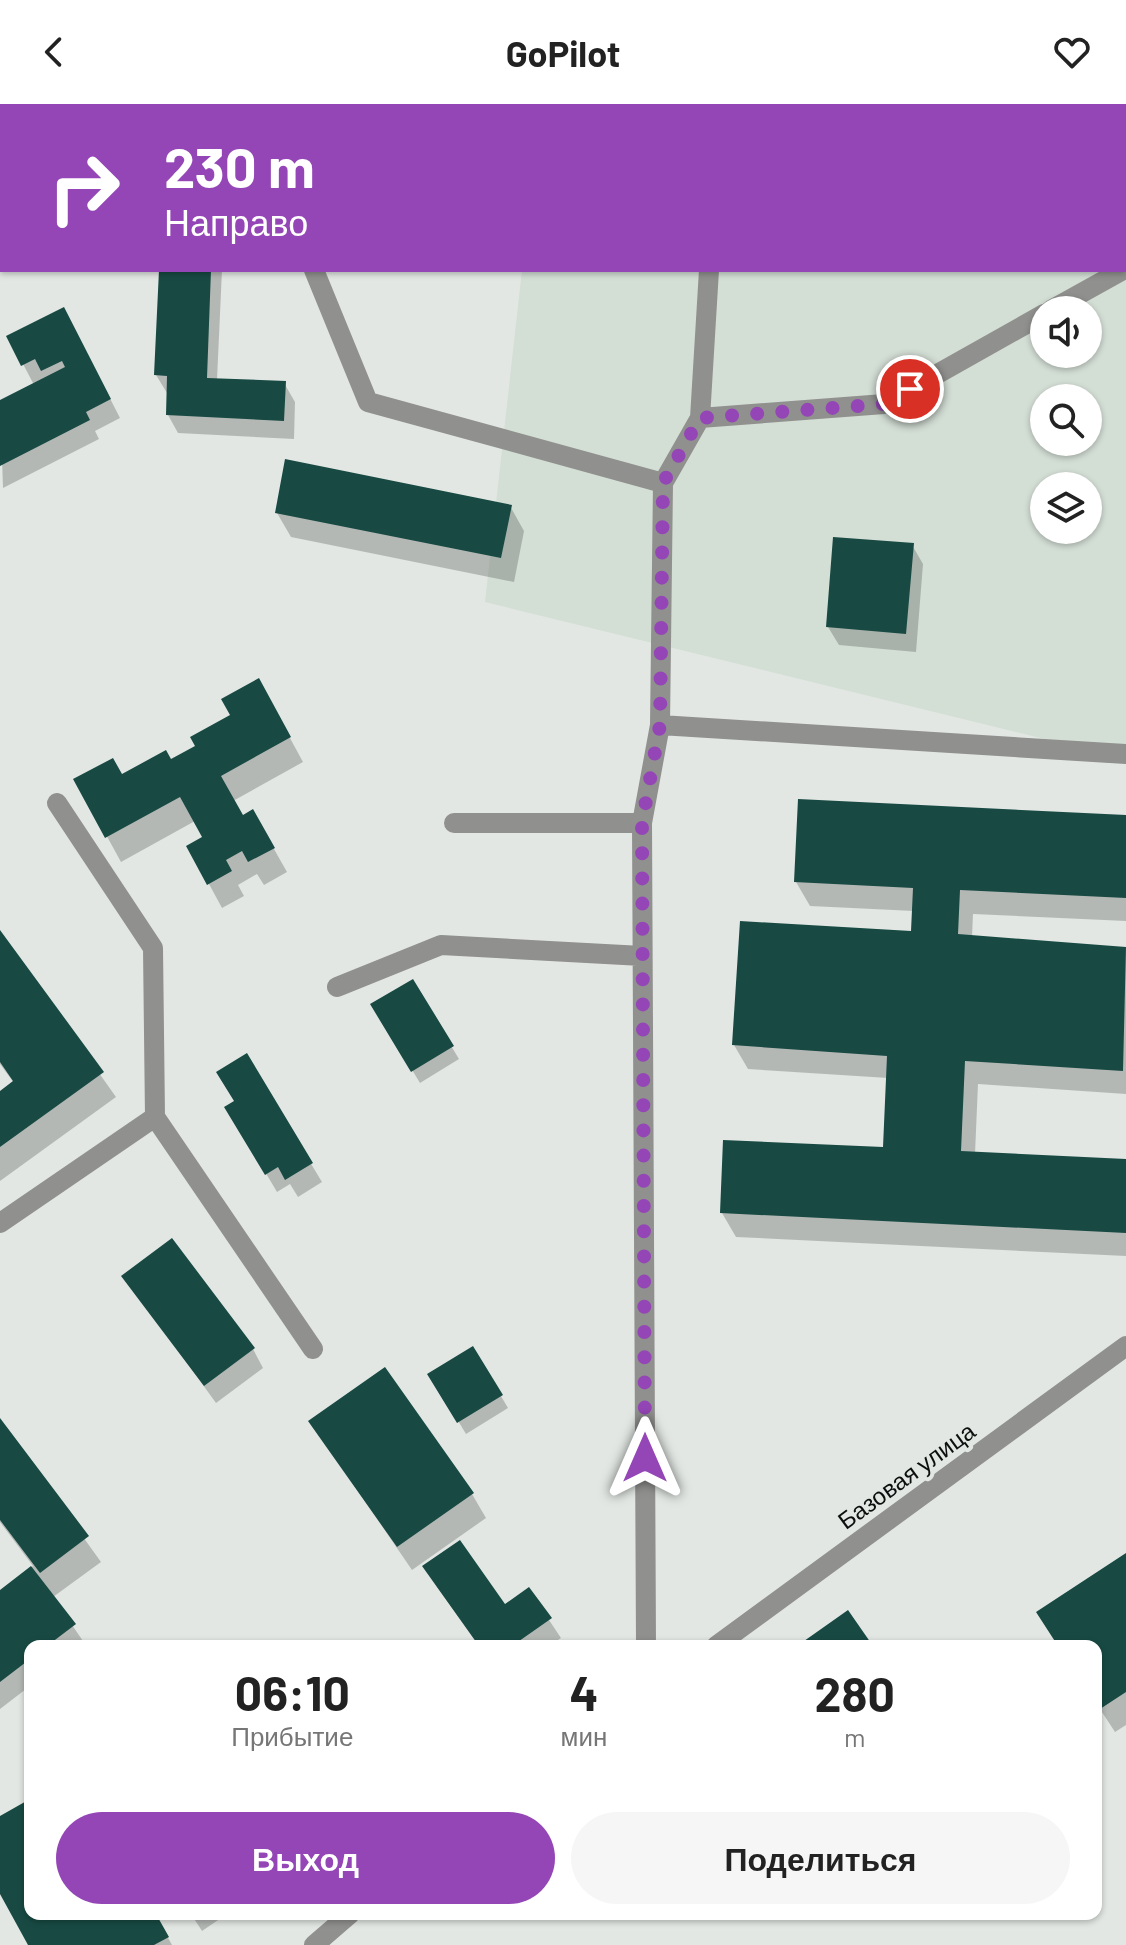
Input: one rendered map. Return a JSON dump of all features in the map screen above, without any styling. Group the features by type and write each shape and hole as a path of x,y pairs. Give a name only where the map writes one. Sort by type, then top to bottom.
{"street":[{"path":"315,272 368,402 663,483"},
{"path":"646,1640 642,823 660,725 663,483 700,418 709,272"},
{"path":"1076,296 1119,272"},
{"path":"700,418 884,404 1030,322"},
{"path":"660,725 1126,754"},
{"path":"57,803 153,948 155,1117 313,1349"},
{"path":"454,823 642,823"},
{"path":"337,987 441,945 642,956"},
{"path":"0,1223 155,1117"},
{"name":"Базовая улица","path":"724,1640 1126,1346"},
{"path":"314,1945 340,1928"}],"shaded area":[{"path":"522,272 1126,272 1126,759 485,602"}],"building":[{"path":"159,272 211,272 207,378 286,381 284,421 166,415 167,376 154,375"},
{"path":"64,307 111,399 86,412 90,420 0,466 0,400 65,367 62,361 41,371 35,359 21,366 6,336"},
{"path":"285,459 512,505 501,558 275,513"},
{"path":"833,537 914,543 906,634 826,627"},
{"path":"259,678 291,737 221,776 243,815 253,809 275,848 248,862 242,851 226,860 232,871 207,885 186,846 202,837 180,797 105,838 73,779 113,758 122,774 166,750 171,759 195,746 190,737 230,715 221,699"},
{"path":"798,799 1126,815 1126,898 960,890 958,934 1126,947 1123,1071 965,1061 961,1151 1126,1159 1126,1233 720,1213 723,1140 883,1147 887,1056 732,1045 740,921 911,931 913,888 794,882"},
{"path":"0,930 104,1072 0,1147 0,1091 13,1081 0,1062"},
{"path":"413,979 454,1046 411,1072 370,1004"},
{"path":"247,1053 313,1163 285,1180 278,1167 265,1175 224,1107 234,1101 216,1072"},
{"path":"172,1238 255,1348 204,1386 121,1276"},
{"path":"473,1346 503,1395 457,1423 427,1374"},
{"path":"385,1367 474,1493 397,1547 308,1421"},
{"path":"0,1418 89,1536 40,1573 0,1520"},
{"path":"460,1540 505,1604 529,1587 552,1618 521,1640 475,1640 422,1566"},
{"path":"1126,1553 1126,1692 1102,1708 1102,1640 1054,1640 1036,1612"},
{"path":"31,1566 76,1624 55,1640 24,1640 24,1664 0,1682 0,1590"},
{"path":"848,1610 869,1640 806,1640"},
{"path":"24,1802 24,1920 159,1920 169,1937 154,1945 28,1945 0,1894 0,1816"}],"route":[{"path":"645,1458 642,823 660,725 663,483 700,418 884,404 910,389"}]}
